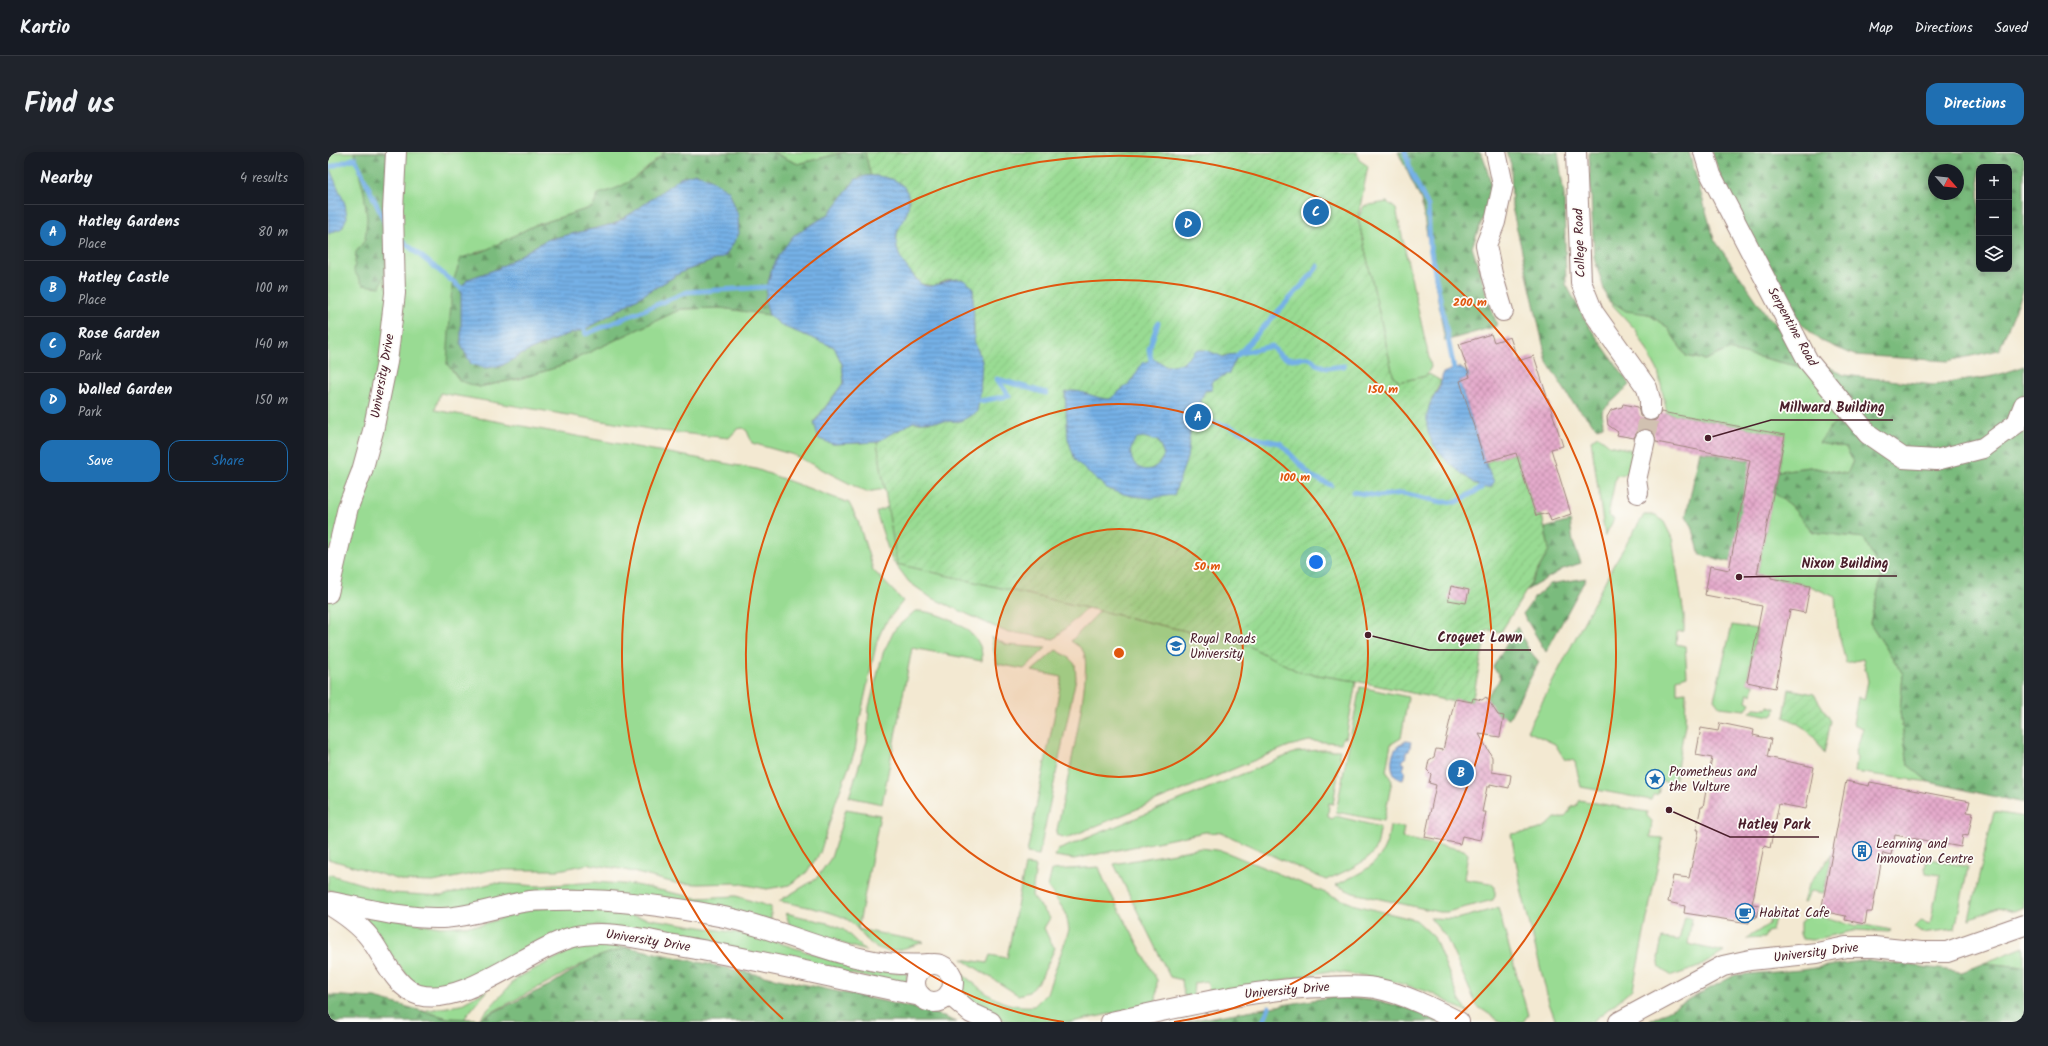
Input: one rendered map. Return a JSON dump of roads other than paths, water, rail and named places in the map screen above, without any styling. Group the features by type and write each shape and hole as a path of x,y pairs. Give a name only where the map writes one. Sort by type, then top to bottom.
{"street":[{"name":"University Drive","path":"328,593 348,507 362,471 373,430 388,362 395,292 393,210 396,152"},
{"path":"1496,152 1503,185 1495,222 1486,245 1492,274 1503,311"},
{"name":"College Road","path":"1576,152 1581,282 1593,312 1647,388 1650,400 1650,410"},
{"name":"Serpentine Road","path":"1704,152 1711,175 1808,361 1868,434 1903,458 1936,460 1983,448 2017,423 2024,405"},
{"path":"1638,493 1636,480 1645,440"},
{"name":"University Drive","path":"328,903 393,914 443,918 469,915 524,902 555,900 642,904 689,910 767,927 865,960 909,966 928,964"},
{"name":"University Drive","path":"328,903 358,925 368,936 397,978 408,990 419,995 434,997 464,989 510,969 550,947 572,938 599,933 703,950 921,996"},
{"name":"University Drive","path":"1619,1022 1723,966 1750,960 1817,953 1846,947 1874,947 1921,952 1947,952 2024,925"},
{"path":"928,964 938,964 949,970 953,982 949,994 940,1001 930,1001 921,996 915,985 918,973 928,964"},
{"name":"University Drive","path":"1111,1022 1233,997 1296,988 1340,986 1374,988 1408,997 1459,1022"},
{"path":"949,994 971,1013 991,1022"}],"water":[{"path":"328,165 345,204 347,217 342,228 328,234"},
{"path":"695,173 710,179 729,191 738,215 739,234 725,256 682,272 584,330 565,335 524,353 501,366 486,368 471,364 461,345 461,288 468,279 497,269 546,240 614,224 635,211 680,178"},
{"path":"866,176 883,177 898,182 904,187 908,194 909,202 907,212 900,225 896,240 902,261 919,282 926,286 931,286 957,279 964,281 973,287 974,341 982,361 980,395 977,412 961,421 913,422 877,442 833,444 819,439 814,423 844,382 842,364 834,347 782,326 769,315 765,301 771,271 779,255 793,236 829,214 856,179"},
{"path":"1196,350 1206,350 1223,357 1236,354 1237,357 1229,373 1211,382 1212,390 1205,391 1201,399 1201,406 1193,412 1187,458 1174,495 1151,498 1132,496 1108,489 1075,460 1068,439 1065,393 1075,391 1099,398 1110,399 1131,382 1142,363 1154,359 1167,366 1183,363","holes":["1143,437 1158,441 1164,455 1158,464 1151,469 1138,467 1133,461 1131,454 1132,446 1137,438"]},
{"path":"1459,367 1468,373 1469,377 1460,381 1485,462 1494,482 1491,487 1481,488 1450,464 1433,444 1428,433 1427,421 1429,407 1439,388 1443,373"},
{"path":"1406,741 1411,742 1409,751 1406,752 1406,758 1403,759 1402,762 1405,764 1403,769 1405,771 1403,780 1399,779 1394,773 1392,768 1392,759 1396,749"}],"waterway":[{"path":"1405,152 1411,172 1428,206 1430,247 1454,369"},
{"path":"330,167 355,158 386,225"},
{"path":"402,241 461,288"},
{"path":"1237,356 1318,266"},
{"path":"584,330 586,334 687,292 767,287"},
{"path":"1151,360 1149,349 1158,323"},
{"path":"1240,353 1272,346 1285,358 1312,359 1316,364 1327,368 1344,366"},
{"path":"980,401 1009,396 997,379 1046,393"},
{"path":"1192,421 1205,421 1228,426 1259,439 1280,443 1311,476 1331,485"},
{"path":"1353,492 1378,496 1403,493 1442,502 1457,502 1481,488"},
{"path":"1263,1022 1269,1007"}],"tunnel":[{"path":"1645,440 1650,410"}],"place":[{"name":"Rose Garden","path":"1316,212"},
{"name":"Walled Garden","path":"1188,224"},
{"name":"Hatley Gardens","path":"1198,417"},
{"name":"Millward Building","path":"1708,438"},
{"name":"Nixon Building","path":"1739,577"},
{"name":"Croquet Lawn","path":"1368,635"},
{"name":"Royal Roads University","path":"1176,646"},
{"name":"Hatley Castle","path":"1461,773"},
{"name":"Prometheus and the Vulture","path":"1655,779"},
{"name":"Hatley Park","path":"1669,810"},
{"name":"Learning and Innovation Centre","path":"1862,851"},
{"name":"Habitat Cafe","path":"1745,913"}]}
